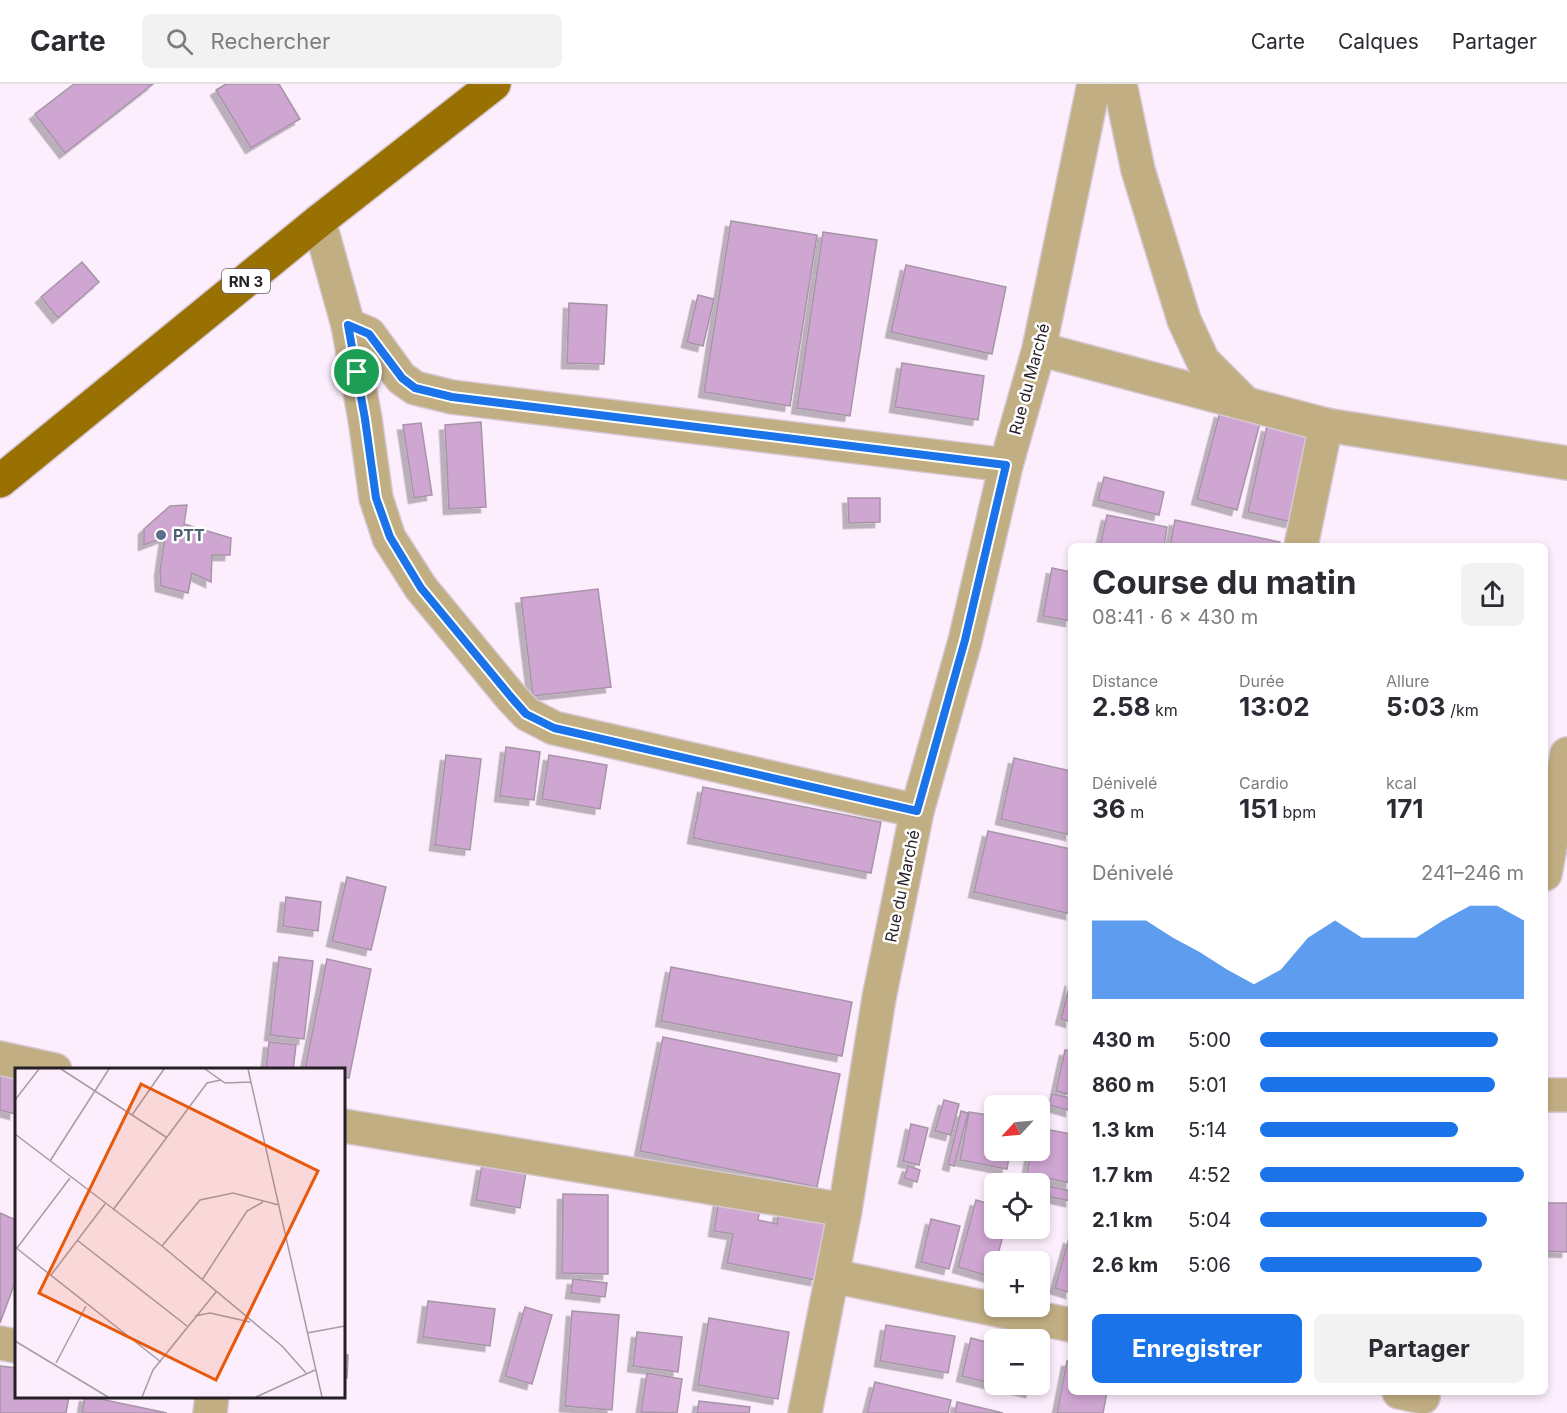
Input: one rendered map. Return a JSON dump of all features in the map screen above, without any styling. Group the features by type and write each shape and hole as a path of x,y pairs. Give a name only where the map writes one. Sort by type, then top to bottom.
{"main road":[{"name":"RN 3","path":"0,481 319,221 494,84"}],"street":[{"name":"Rue du Marché","path":"805,1413 846,1210 879,998 917,811 965,640 1006,465 1039,348 1094,84"},
{"path":"1120,84 1138,170 1184,320 1203,361 1246,403"},
{"path":"319,221 348,325 367,429 376,498 390,537 421,588 526,714 554,728 917,811"},
{"path":"348,325 369,334 402,378 415,388 452,397 1006,465"},
{"path":"1039,348 1326,425 1567,463"},
{"path":"1302,543 1326,425"},
{"path":"1548,858 1567,754"},
{"path":"0,1058 46,1068"},
{"path":"1548,1095 1567,1095"},
{"path":"345,1126 846,1210"},
{"path":"833,1276 1068,1324"},
{"path":"0,1343 15,1346"},
{"path":"210,1413 212,1398"}],"building":[{"path":"74,84 153,84 65,153 35,114"},
{"path":"226,84 279,84 300,119 251,148 216,90"},
{"path":"731,221 817,235 790,406 704,392"},
{"path":"823,232 877,240 850,416 797,408"},
{"path":"82,262 99,282 58,318 41,297"},
{"path":"906,265 1006,287 992,354 891,332"},
{"path":"698,295 714,299 703,346 687,342"},
{"path":"569,303 607,305 604,364 567,363"},
{"path":"902,363 984,376 978,420 895,407"},
{"path":"1220,412 1260,423 1237,510 1197,499"},
{"path":"481,422 486,507 449,509 445,425"},
{"path":"421,423 432,495 414,498 403,425"},
{"path":"1267,426 1310,436 1291,522 1248,512"},
{"path":"1104,477 1164,492 1159,515 1098,500"},
{"path":"848,498 880,498 880,522 849,523"},
{"path":"187,505 184,524 231,538 230,555 212,555 211,582 192,573 188,593 161,586 160,571 165,537 144,545 144,529 170,506"},
{"path":"1107,515 1167,527 1164,543 1101,543"},
{"path":"1175,520 1280,542 1280,543 1171,543"},
{"path":"1052,568 1068,571 1068,620 1043,616"},
{"path":"598,589 611,687 533,696 521,598"},
{"path":"506,747 540,752 534,800 500,796"},
{"path":"446,755 481,759 470,850 435,845"},
{"path":"549,755 607,765 600,809 542,799"},
{"path":"1014,758 1068,770 1068,834 1001,819"},
{"path":"703,787 881,822 871,873 693,838"},
{"path":"988,831 1068,848 1068,913 974,892"},
{"path":"347,877 386,887 371,950 332,941"},
{"path":"286,897 321,902 318,931 283,926"},
{"path":"279,957 313,961 304,1039 270,1035"},
{"path":"327,959 371,969 349,1078 345,1077 345,1068 305,1068"},
{"path":"671,967 852,1002 842,1056 661,1021"},
{"path":"1068,992 1068,1021 1061,1019"},
{"path":"663,1037 840,1074 817,1187 640,1151"},
{"path":"269,1042 296,1045 293,1068 266,1068"},
{"path":"1065,1050 1068,1050 1068,1094 1056,1091"},
{"path":"0,1075 15,1079 15,1114 0,1110"},
{"path":"1052,1094 1068,1097 1068,1110 1050,1105"},
{"path":"944,1100 959,1104 951,1135 935,1131"},
{"path":"961,1111 968,1113 954,1166 948,1164"},
{"path":"969,1112 984,1114 984,1161 1008,1161 1007,1169 960,1160"},
{"path":"911,1124 928,1128 919,1165 903,1161"},
{"path":"1050,1130 1068,1133 1068,1182 1050,1179 1050,1173 1027,1173 1029,1161 1050,1161"},
{"path":"482,1165 526,1172 520,1208 476,1200"},
{"path":"908,1166 920,1170 917,1182 904,1178"},
{"path":"1050,1186 1068,1190 1068,1200 1050,1197"},
{"path":"563,1194 608,1195 608,1274 562,1273"},
{"path":"719,1199 760,1207 758,1220 777,1224 779,1212 826,1221 816,1280 727,1263 733,1234 714,1231"},
{"path":"976,1200 984,1202 984,1239 1002,1239 999,1251 984,1251 984,1275 958,1267"},
{"path":"1548,1203 1567,1203 1567,1252 1548,1251"},
{"path":"0,1213 15,1220 15,1283 0,1323"},
{"path":"931,1219 960,1226 949,1269 921,1262"},
{"path":"1068,1242 1068,1292 1055,1288"},
{"path":"573,1279 607,1283 605,1297 571,1293"},
{"path":"428,1301 495,1309 490,1346 423,1337"},
{"path":"525,1307 552,1315 532,1384 505,1376"},
{"path":"572,1311 619,1315 612,1410 565,1406"},
{"path":"709,1318 789,1332 778,1399 698,1385"},
{"path":"886,1325 955,1336 948,1373 880,1361"},
{"path":"637,1332 682,1337 678,1372 633,1366"},
{"path":"971,1338 984,1341 984,1382 962,1376"},
{"path":"345,1354 348,1355 347,1378 345,1378"},
{"path":"1068,1361 1068,1395 1106,1395 1103,1413 1057,1413"},
{"path":"0,1366 15,1368 15,1398 69,1398 66,1413 0,1413"},
{"path":"647,1373 682,1379 677,1413 641,1412"},
{"path":"875,1382 951,1400 948,1413 867,1413"},
{"path":"85,1398 96,1398 167,1413 82,1413"},
{"path":"699,1401 750,1407 749,1413 697,1413"},
{"path":"957,1402 1003,1413 955,1413"}],"place":[{"name":"PTT","path":"161,535"}],"route":[{"path":"348,325 369,334 402,378 415,388 452,397 1006,465 965,640 917,811 554,728 526,714 421,588 404,565 390,537 376,498 357,372 348,325"}]}
